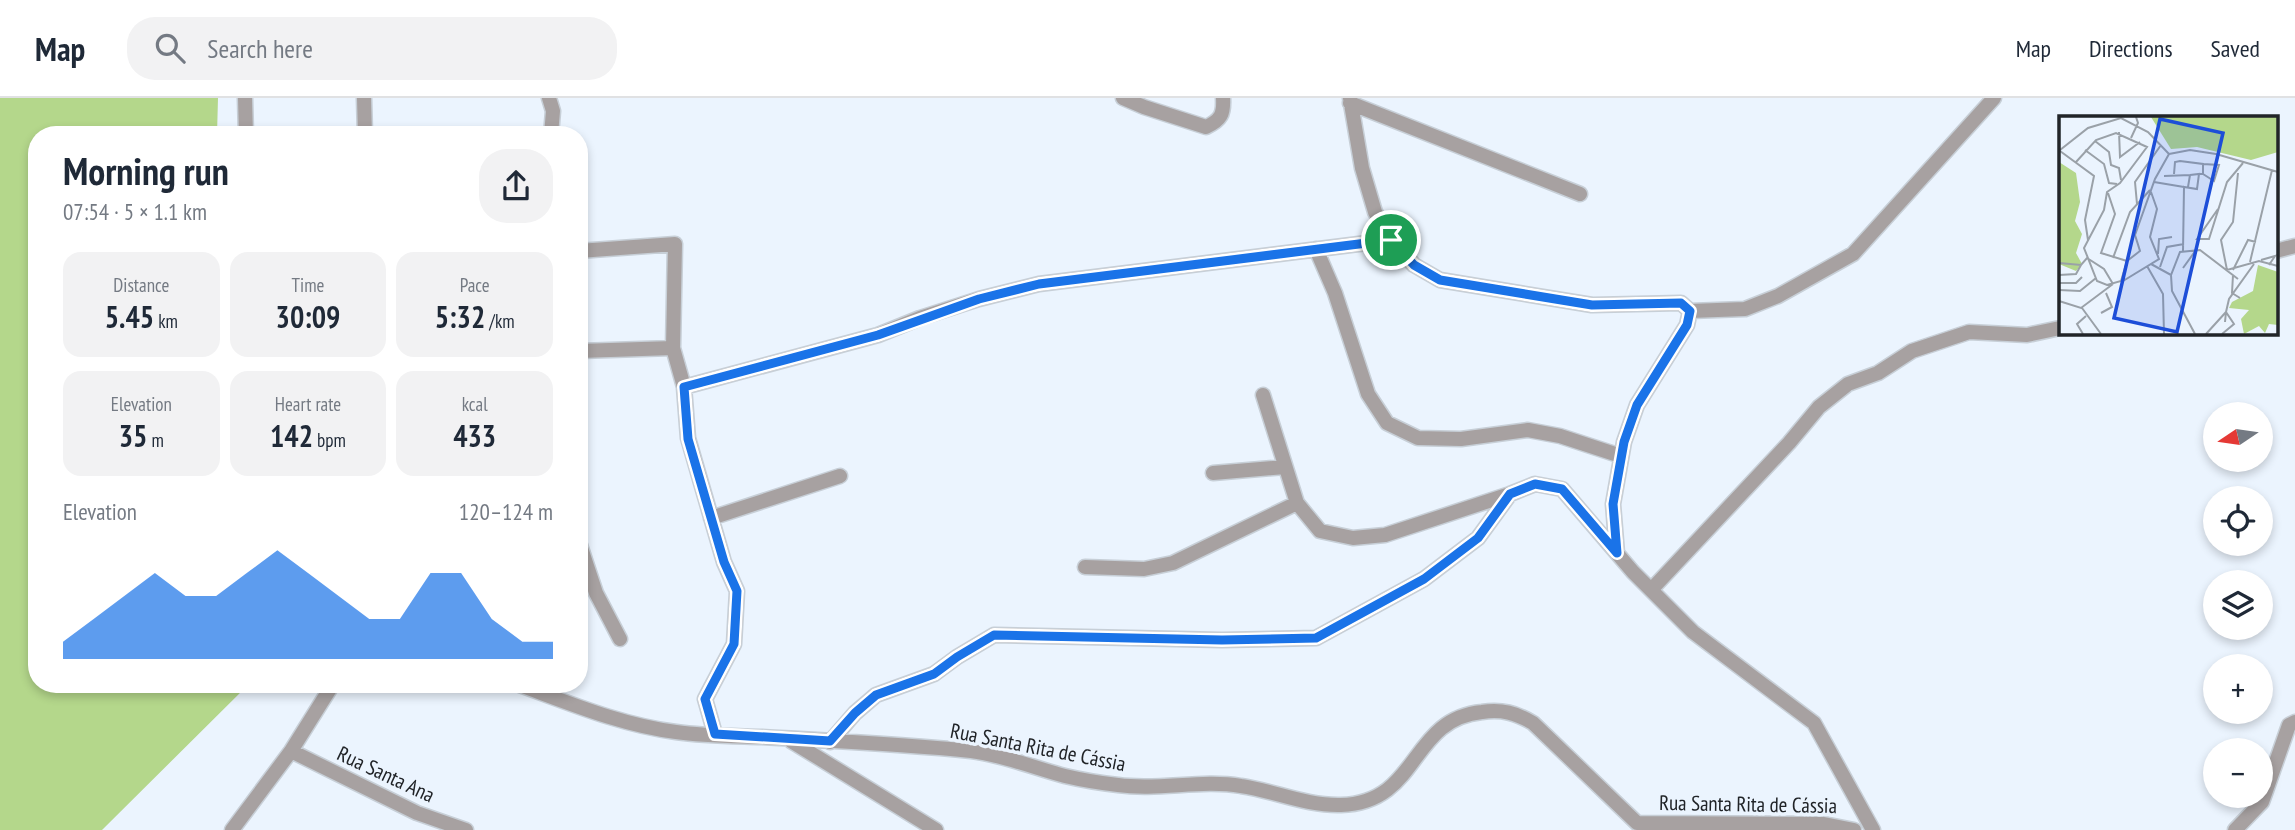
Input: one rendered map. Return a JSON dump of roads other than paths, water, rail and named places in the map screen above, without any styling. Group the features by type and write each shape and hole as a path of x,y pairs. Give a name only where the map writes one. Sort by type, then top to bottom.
{"street":[{"path":"245,98 246,126"},
{"path":"364,98 365,126"},
{"path":"549,98 553,111 552,126"},
{"path":"1124,98 1206,127 1217,122 1224,113 1223,98"},
{"path":"1350,100 1362,168 1375,212 1391,240 1414,265 1440,280 1592,305 1681,303 1690,311 1745,309 1778,296 1853,254 1994,98"},
{"path":"1350,100 1580,194"},
{"path":"684,387 878,335 979,299 1039,284 1391,240"},
{"path":"588,250 675,244 673,348 684,387 688,439 724,562 737,591 734,644 705,699 715,734"},
{"path":"2278,250 2295,246"},
{"path":"1315,249 1335,293 1368,394 1387,423 1418,438 1461,439 1528,430 1560,436 1621,456"},
{"path":"1617,553 1613,504 1621,456 1637,405 1687,325 1690,311"},
{"path":"1651,590 1789,443 1819,407 1848,384 1878,373 1912,351 1969,332 2027,335 2059,328"},
{"path":"588,351 673,348"},
{"path":"1263,396 1297,503 1320,531 1353,538 1385,535 1535,484 1562,489 1617,553 1693,632 1814,723 1873,830"},
{"path":"1213,473 1286,467"},
{"path":"711,518 840,476"},
{"path":"830,741 855,713 876,695 934,674 994,635 1222,640 1316,638 1424,579 1478,538 1510,494"},
{"path":"1085,567 1144,569 1173,563 1297,503"},
{"path":"588,569 596,593 620,639"},
{"path":"232,830 291,751 327,693"},
{"name":"Rua Santa Rita de Cássia","path":"543,693 625,721 676,732 974,751 1029,764 1064,776 1118,785 1241,786 1304,802 1342,805 1365,802 1380,796 1402,777 1440,727 1453,719 1474,712 1502,710 1520,715 1533,723 1637,826 1824,824 1854,830"},
{"path":"2235,830 2262,802 2289,725 2295,722"},
{"path":"787,738 936,830"},
{"name":"Rua Santa Ana","path":"291,751 417,813 466,830"}]}
